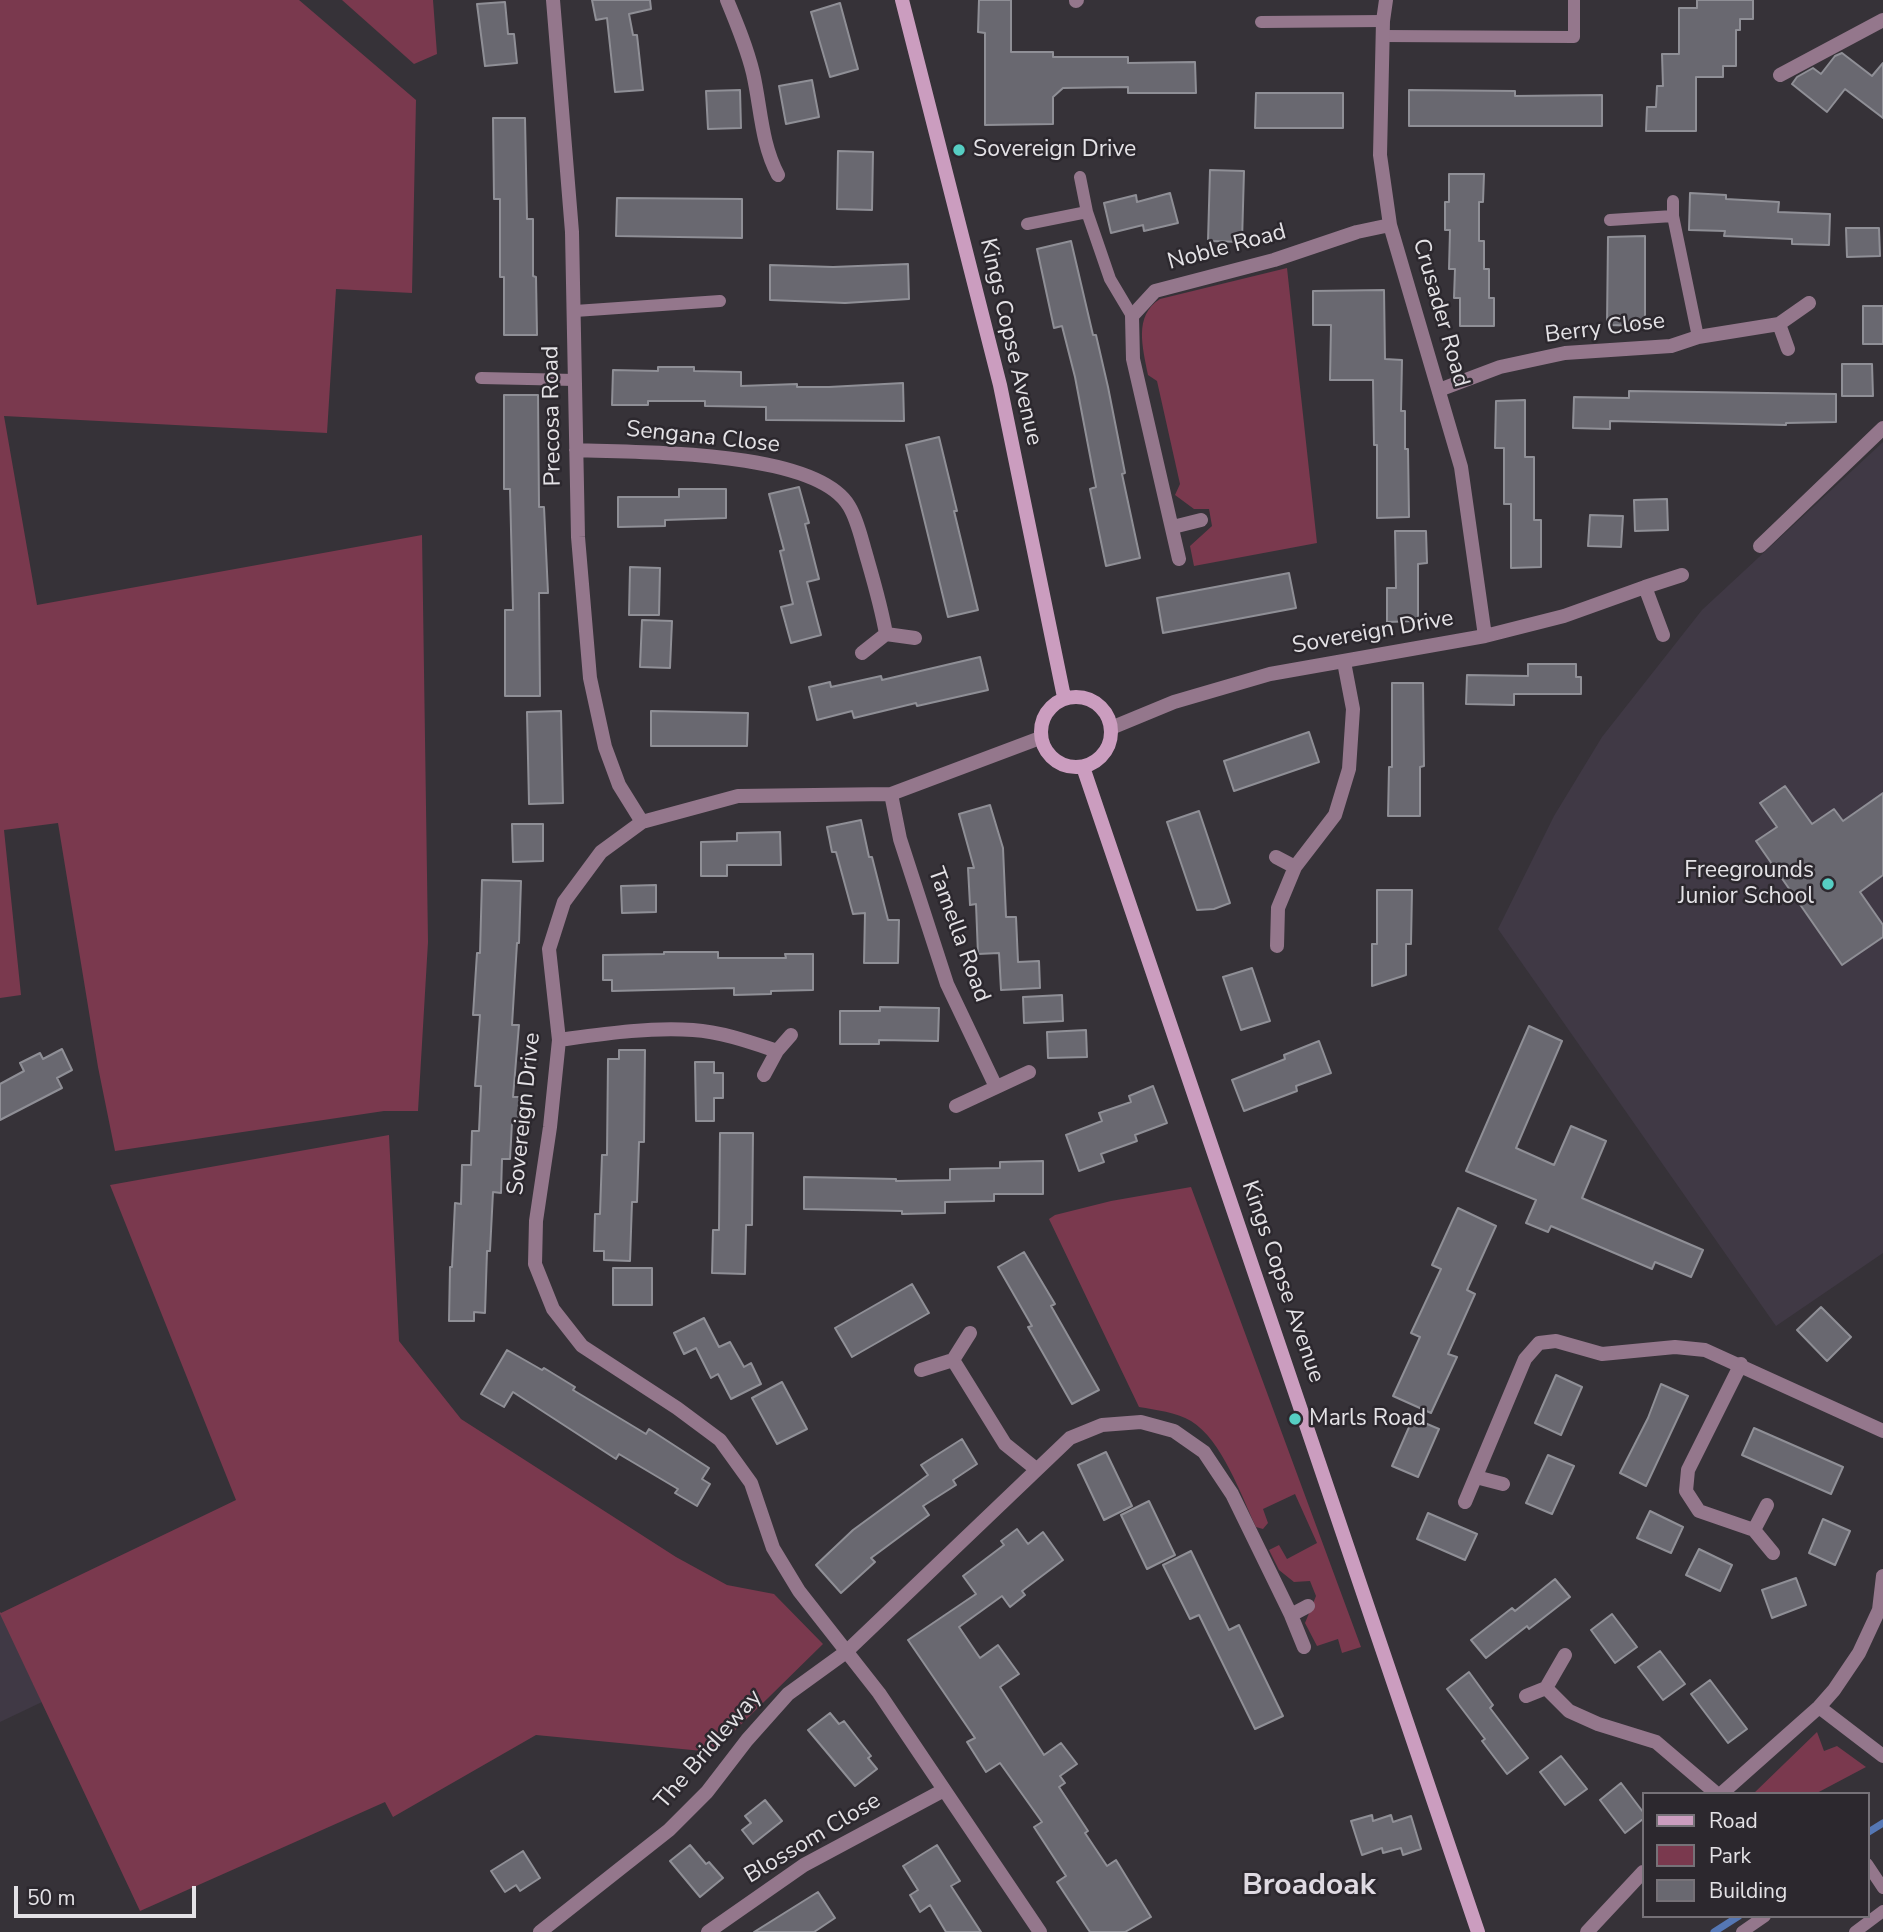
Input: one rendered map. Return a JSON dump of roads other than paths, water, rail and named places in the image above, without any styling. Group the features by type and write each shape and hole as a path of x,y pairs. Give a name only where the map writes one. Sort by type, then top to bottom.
{"street":[{"name":"Precosa Road","path":"553,0 572,232 578,537 590,678 604,747 619,785 642,822"},
{"path":"727,0 753,73 768,157 778,175"},
{"name":"Kings Copse Avenue","path":"902,0 1000,385 1064,698"},
{"name":"Crusader Road","path":"1386,0 1380,155 1390,225 1461,467 1485,636"},
{"path":"1780,75 1883,20"},
{"name":"Noble Road","path":"1132,316 1155,291 1275,260 1357,232 1390,225"},
{"name":"Berry Close","path":"1439,390 1500,367 1564,353 1671,346 1698,337 1779,324 1809,303"},
{"path":"1132,316 1133,359 1179,559"},
{"path":"1779,324 1788,349"},
{"path":"1760,546 1883,428"},
{"name":"Sengana Close","path":"576,450 708,456 784,467 820,480 849,505 861,537 886,634"},
{"path":"1173,527 1201,520"},
{"name":"Sovereign Drive","path":"1111,728 1174,702 1270,674 1485,636 1564,616 1682,575"},
{"path":"1645,587 1663,635"},
{"path":"862,653 886,634 915,638"},
{"path":"1277,946 1278,908 1295,867 1335,815 1349,769 1353,709 1343,662"},
{"path":"1077,696 1090,699 1108,716 1111,728 1107,748 1101,757 1083,767 1071,767 1051,758 1040,738 1040,725 1045,714 1053,704 1064,698 1077,696"},
{"name":"Sovereign Drive","path":"846,1651 799,1591 773,1548 751,1483 720,1440 677,1408 582,1346 553,1309 535,1264 536,1221 550,1127 558,1040 549,949 564,902 601,852 642,822 738,796 891,794 1040,738"},
{"name":"Kings Copse Avenue","path":"1083,767 1479,1932"},
{"name":"Tamella Road","path":"891,794 900,839 947,984 996,1087"},
{"path":"1276,857 1295,867"},
{"path":"558,1040 637,1030 694,1030 740,1039 777,1051"},
{"path":"764,1075 777,1051 791,1035"},
{"path":"956,1106 1029,1072"},
{"path":"921,1370 953,1360 970,1332"},
{"path":"1465,1502 1525,1359 1539,1343 1556,1341 1602,1354 1675,1347 1705,1350 1741,1364 1883,1431"},
{"path":"953,1360 1005,1444 1036,1469"},
{"path":"1741,1364 1688,1470 1686,1491 1699,1511 1754,1530 1773,1553"},
{"path":"1040,1932 878,1693 846,1651 1070,1438 1101,1425 1142,1422 1174,1431 1204,1452 1232,1494 1292,1615 1304,1647"},
{"path":"1476,1476 1503,1484"},
{"path":"1754,1530 1767,1505"},
{"path":"1721,1792 1819,1707 1834,1690 1859,1653 1880,1610 1883,1576"},
{"path":"1292,1615 1308,1606"},
{"name":"The Bridleway","path":"540,1932 668,1830 707,1792 747,1740 788,1694 846,1651"},
{"path":"1526,1696 1546,1688 1565,1655"},
{"path":"1546,1688 1569,1711 1598,1724 1656,1742 1717,1792"},
{"path":"1819,1707 1883,1756"},
{"name":"Blossom Close","path":"708,1932 804,1865 944,1790"},
{"path":"1587,1932 1642,1873"}],"lane":[{"path":"1261,22 1574,37 1574,0"},
{"path":"1080,177 1087,212 1110,279 1132,316"},
{"path":"1673,201 1673,216 1698,337"},
{"path":"1027,224 1087,212"},
{"path":"1610,220 1673,216"},
{"path":"575,311 720,301"},
{"path":"481,378 575,380"},
{"path":"1869,1867 1883,1888"},
{"path":"1855,1932 1883,1911"},
{"path":"1742,1932 1762,1918"}],"waterway":[{"path":"1869,1832 1883,1823"},
{"path":"1714,1932 1736,1918"}],"place":[{"name":"Sovereign Drive","path":"959,150"},
{"name":"Freegrounds Junior School","path":"1828,884"},
{"name":"Marls Road","path":"1295,1419"}],"district":[{"name":"Broadoak","path":"1309,1887"}]}
